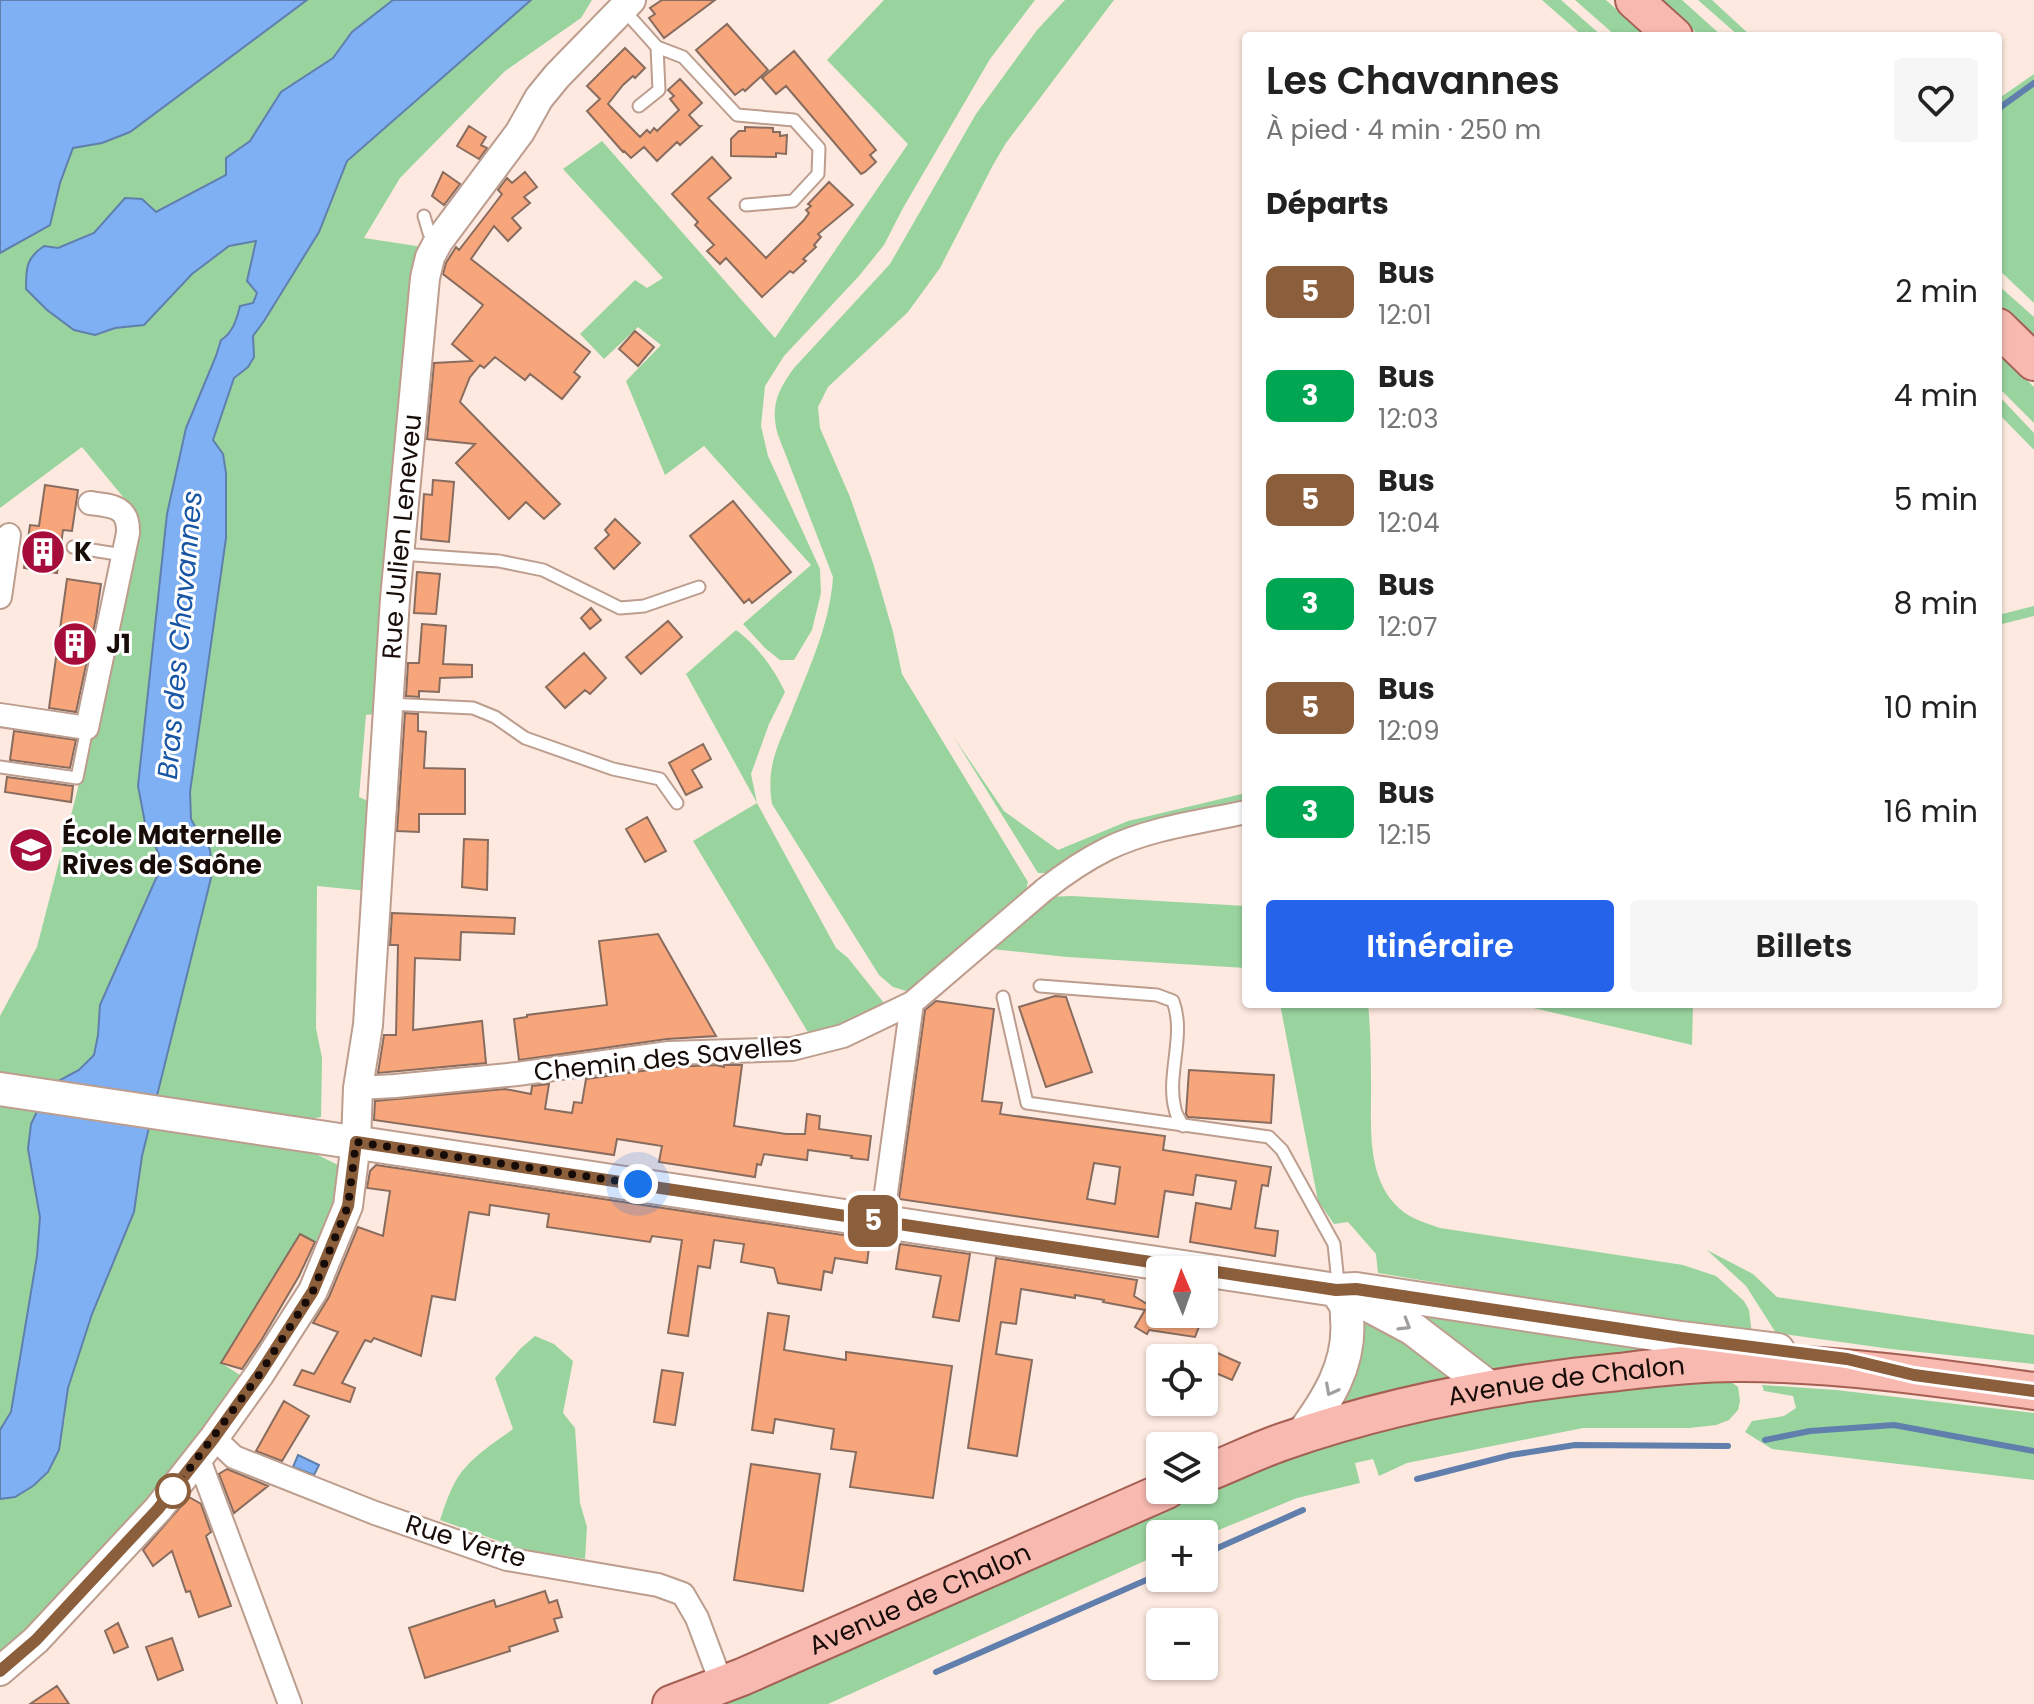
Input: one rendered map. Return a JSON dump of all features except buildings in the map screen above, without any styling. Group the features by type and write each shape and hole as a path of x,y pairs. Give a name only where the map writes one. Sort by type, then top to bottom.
{"main road":[{"path":"1634,0 1670,32"},
{"path":"2002,331 2034,362"},
{"path":"1,1089 1336,1290 1356,1289 1681,1338 1847,1359 1914,1375"},
{"path":"1336,1290 1413,1329 1490,1388"},
{"path":"1301,1436 1328,1396 1345,1353 1348,1332 1346,1306 1336,1290"},
{"name":"Avenue de Chalon","path":"1218,1468 1280,1443 1407,1405 1490,1388 1625,1371 1743,1362 1855,1368 2034,1391"},
{"name":"Avenue de Chalon","path":"671,1704 722,1685 1146,1499"}],"street":[{"name":"Rue Julien Leneveu","path":"0,1671 36,1640 158,1509 200,1455 259,1375 313,1291 348,1206 356,1142 358,1088 368,1025 399,554 425,278 430,257 438,242 520,132 539,98 627,4"},
{"path":"0,715 87,728 128,521 124,513 112,506 90,503"},
{"path":"0,597 4,538"},
{"name":"Chemin des Savelles","path":"358,1088 517,1074 669,1053 792,1049 843,1036 912,1003 1060,877 1107,849 1145,834 1242,813"},
{"path":"882,1222 912,1003"},
{"path":"200,1455 290,1704"},
{"name":"Rue Verte","path":"200,1455 234,1457 375,1513 507,1559 658,1585 683,1594 697,1618 722,1685"}],"lane":[{"path":"627,4 657,47 659,90 639,106"},
{"path":"657,47 683,57 737,115 794,120 819,148 818,174 793,201 746,205"},
{"path":"424,216 429,233 438,242"},
{"path":"73,547 123,555"},
{"path":"399,554 499,561 543,570 620,608 644,606 699,587"},
{"path":"388,704 473,708 495,717 525,738 613,769 660,779 677,803"},
{"path":"0,767 77,778 87,728"},
{"path":"1040,986 1157,995 1173,1001 1178,1016 1173,1096 1175,1111 1183,1126"},
{"path":"1003,997 1027,1103 1269,1137 1282,1150 1334,1244 1336,1290"}],"green space":[{"path":"307,0 393,0 352,32 333,58 281,92 250,141 226,158 226,175 155,213 125,198 94,233 57,248 95,335 115,328 144,325 192,274 229,246 256,240 247,281 257,293 253,303 240,306 234,325 221,340 216,356 153,652 138,786 146,828 159,854 158,874 100,1005 94,1055 79,1070 49,1086 0,1076 0,1016 37,947 77,792 137,514 82,447 0,508 0,253 60,183 73,148 102,143 130,132"},
{"path":"531,0 592,0 581,18 505,71 400,178 364,238 423,247 383,713 366,715 359,797 370,802 368,891 317,886 316,1028 322,1058 321,1117 304,1120 300,1146 342,1167 336,1206 316,1242 300,1235 221,1363 246,1382 109,1544 30,1631 0,1653 0,1499 15,1497 64,1423 68,1388 92,1314 134,1212 142,1156 212,874 210,850 191,819 190,792 226,538 226,473 223,454 213,440 234,378 248,367 254,357 253,336 319,232 347,161"},
{"path":"884,0 1035,0 990,59 884,245 784,356 765,386 761,426 768,456 820,569 821,593 812,630 794,660 780,660 743,624 811,565 704,446 665,475 626,381 661,345 638,327 604,359 580,334 635,280 647,288 663,278 563,169 602,141 775,338 908,144 827,60"},
{"path":"1065,0 1114,0 1006,143 940,268 908,312 828,387 818,407 820,428 850,497 873,563 902,674 1028,882 1025,894 906,991 893,987 879,975 772,804 770,779 774,758 823,630 833,577 778,435 775,408 779,392 794,368 890,264 976,114 1037,30"},
{"path":"1542,0 1561,0 1597,32 1578,32"},
{"path":"1575,0 1606,0 1642,32 1611,32"},
{"path":"1660,0 1682,0 1718,32 1696,32"},
{"path":"1698,0 1712,0 1747,32 1734,32"},
{"path":"2034,74 2034,303 2002,273 2002,96"},
{"path":"2002,289 2034,317 2034,337 2002,307"},
{"path":"2002,356 2034,387 2034,423 2002,391"},
{"path":"2002,399 2034,433 2034,450 2002,417"},
{"path":"2034,606 2034,616 2002,624 2002,614"},
{"path":"736,630 764,658 785,692 769,724 751,774 757,803 686,674"},
{"path":"953,736 1004,811 1058,850 1128,821 1242,794 1242,805 1048,873 1038,873"},
{"path":"757,803 836,948 848,958 888,1008 809,1034 693,841"},
{"path":"1043,897 1242,906 1242,968 1067,957 982,948"},
{"path":"1281,1008 1368,1008 1374,1158 1384,1188 1405,1213 1440,1228 1683,1265 1716,1276 1744,1301 1749,1310 1752,1335 1378,1273 1376,1254 1348,1222 1334,1224 1318,1201"},
{"path":"1533,1008 1693,1008 1692,1045"},
{"path":"0,1102 40,1105 36,1186 40,1217 37,1255 11,1412 0,1430"},
{"path":"1707,1250 1753,1274 1777,1297 2034,1335 2034,1364 1776,1333 1746,1286"},
{"path":"1391,1301 1684,1354 1483,1377"},
{"path":"1376,1316 1456,1381 1331,1414 1362,1318"},
{"path":"535,1336 554,1344 573,1361 563,1413 575,1428 580,1503 587,1527 585,1559 521,1549 440,1520 463,1470 513,1429 495,1378"},
{"path":"1730,1381 1738,1387 1740,1401 1738,1410 1729,1420 1716,1425 1583,1428 1407,1463 1379,1476 1373,1459 1355,1463 1360,1483 1297,1498 1218,1530 1218,1520 1146,1520 1146,1560 828,1704 710,1704 1177,1504 1218,1504 1218,1486 1310,1446 1414,1420 1596,1387"},
{"path":"1762,1385 1836,1390 2034,1413 2034,1480 1772,1449 1745,1432 1752,1421 1784,1416 1796,1408 1793,1396 1764,1391"}],"water":[{"path":"0,0 307,0 130,132 102,143 73,148 60,183 50,225 0,253"},
{"name":"Bras des Chavannes","path":"393,0 531,0 347,161 319,232 253,336 254,357 248,367 234,378 213,440 223,454 226,473 226,538 190,792 191,819 210,850 212,874 142,1156 134,1212 92,1314 68,1388 59,1450 48,1472 33,1486 15,1497 0,1499 0,1430 11,1412 37,1256 40,1217 28,1149 31,1124 49,1086 79,1070 94,1055 100,1005 158,874 159,854 146,828 138,786 167,514 186,428 221,340 231,329 240,306 253,303 257,293 247,281 256,241 229,246 192,274 144,325 115,328 95,335 74,330 26,289 28,264 44,246 58,248 94,233 125,198 142,199 156,212 226,175 226,158 250,141 281,92 333,58 352,32"},
{"path":"298,1455 319,1465 314,1475 293,1467"}],"waterway":[{"path":"2002,106 2034,83"},
{"path":"1765,1440 1810,1431 1894,1425 2034,1451"},
{"path":"1417,1479 1511,1455 1575,1445 1728,1446"},
{"path":"1218,1548 1303,1510"},
{"path":"936,1672 1146,1580"}],"bus line":[{"name":"5","path":"0,1671 36,1640 158,1509 259,1375 313,1291 348,1206 356,1142 1336,1290 1356,1289 1681,1338 1847,1359 1914,1375 2034,1391"}],"place":[{"name":"K","path":"43,552"},
{"name":"J1","path":"75,644"},
{"name":"École Maternelle Rives de Saône","path":"31,850"}],"route":[{"path":"173,1491 259,1375 313,1291 348,1206 356,1142 638,1184"}]}
